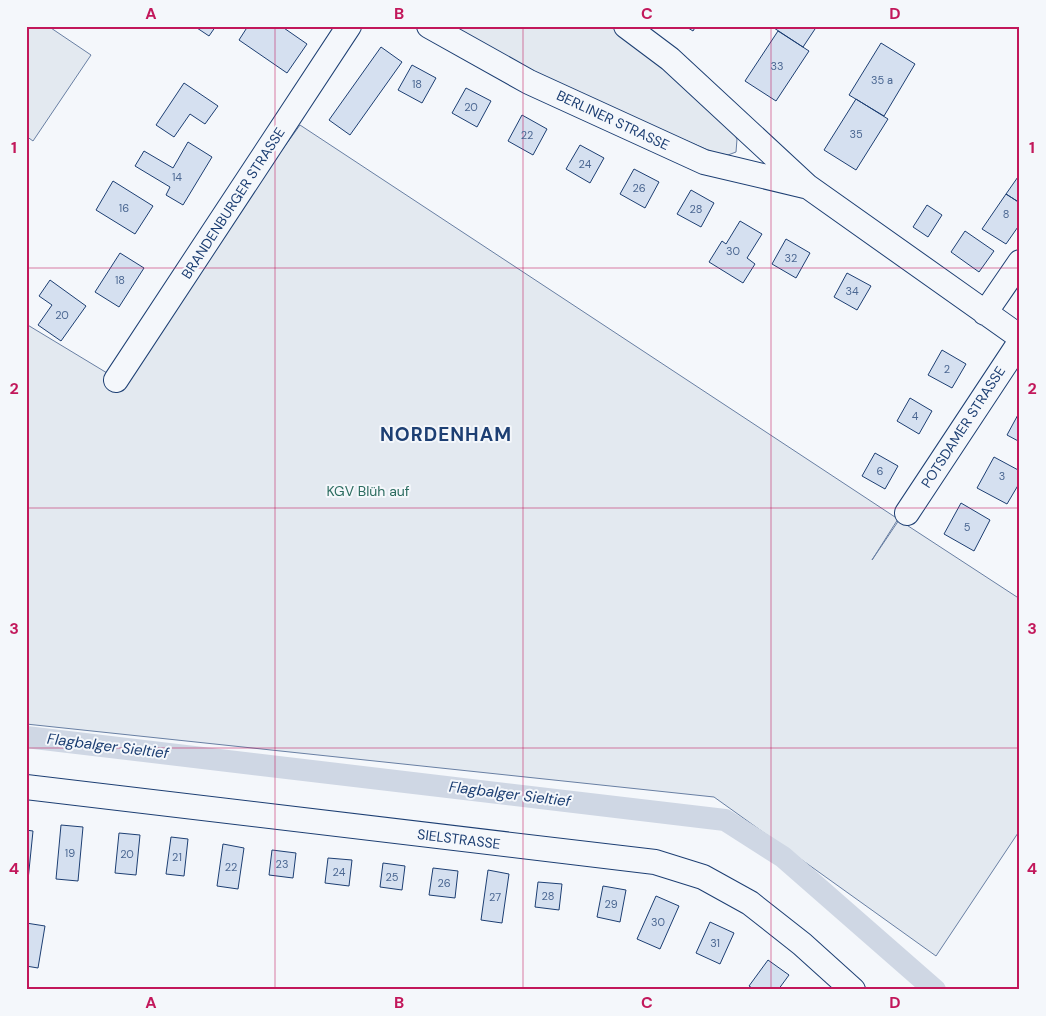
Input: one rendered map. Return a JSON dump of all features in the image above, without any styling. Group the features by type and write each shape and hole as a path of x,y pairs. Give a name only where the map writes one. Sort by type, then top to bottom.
{"street":[{"name":"BRANDENBURGER STRASSE","path":"116,380 349,26"},
{"name":"BERLINER STRASSE","path":"429,26 529,82 704,162 807,186"},
{"name":"BERLINER STRASSE","path":"626,26 670,58 807,186 1020,337"},
{"path":"985,313 1020,262"},
{"name":"POTSDAMER STRASSE","path":"907,513 1020,342"},
{"name":"SIELSTRASSE","path":"26,787 655,862 703,877 750,903 802,944 853,990"}],"green space":[{"path":"26,26 48,26 91,55 33,141 26,136"},
{"path":"443,26 611,26 674,75 728,125 737,139 736,152 728,155 715,153 535,76"},
{"name":"KGV Blüh auf","path":"300,125 898,519 872,560 899,520 1020,599 1020,830 936,956 714,797 26,724 26,324 117,379"}],"building":[{"path":"194,26 216,26 209,36"},
{"path":"248,26 281,26 307,44 287,73 239,40"},
{"path":"685,26 696,26 693,31"},
{"path":"775,26 817,26 803,47 774,28"},
{"path":"778,31 809,51 776,101 745,81"},
{"path":"881,43 915,64 884,116 849,95"},
{"path":"381,47 402,62 350,135 329,120"},
{"path":"412,65 436,78 422,103 398,90"},
{"path":"184,83 218,106 205,124 190,114 174,137 156,125"},
{"path":"466,88 491,101 477,127 452,113"},
{"path":"856,99 888,119 856,170 824,150"},
{"path":"522,115 547,129 533,155 508,141"},
{"path":"188,142 212,157 183,205 166,195 170,187 135,166 144,151 173,168"},
{"path":"580,145 604,158 590,183 566,169"},
{"path":"634,169 659,182 645,208 620,194"},
{"path":"1020,174 1020,203 1006,194"},
{"path":"113,181 153,206 135,234 96,210"},
{"path":"691,190 714,203 701,227 677,214"},
{"path":"1006,194 1020,203 1020,224 1006,244 982,229"},
{"path":"927,205 942,215 928,237 913,227"},
{"path":"740,221 762,234 747,258 755,264 743,283 709,262 722,241 726,244"},
{"path":"965,231 994,251 979,272 951,252"},
{"path":"786,239 810,253 796,278 772,264"},
{"path":"120,253 144,268 119,307 95,292"},
{"path":"847,273 871,286 857,310 834,297"},
{"path":"50,280 86,306 61,341 38,325 52,305 39,296"},
{"path":"942,350 966,364 952,388 928,375"},
{"path":"910,398 932,411 919,434 897,421"},
{"path":"1020,411 1020,442 1007,435"},
{"path":"875,453 898,466 885,489 862,476"},
{"path":"994,457 1020,471 1020,482 1007,504 977,488"},
{"path":"961,503 990,520 974,551 944,534"},
{"path":"61,825 83,827 78,881 56,879"},
{"path":"26,830 33,831 27,890 26,890"},
{"path":"119,833 140,835 136,875 115,873"},
{"path":"171,837 188,839 184,876 166,874"},
{"path":"223,844 244,848 238,889 217,886"},
{"path":"272,850 296,853 293,878 269,875"},
{"path":"328,858 352,860 349,886 325,883"},
{"path":"383,863 405,866 402,890 380,887"},
{"path":"433,868 458,871 455,898 429,895"},
{"path":"488,870 509,874 502,923 481,920"},
{"path":"538,882 562,884 559,910 535,907"},
{"path":"603,886 626,890 620,922 597,917"},
{"path":"656,896 679,906 660,949 637,939"},
{"path":"710,922 734,933 720,964 696,953"},
{"path":"26,923 45,926 38,968 26,966"},
{"path":"768,960 789,975 778,990 755,990 749,986"}],"waterway":[{"name":"Flagbalger Sieltief","path":"26,737 725,820 783,857 935,990"}],"district":[{"name":"NORDENHAM","path":"446,434"}]}
